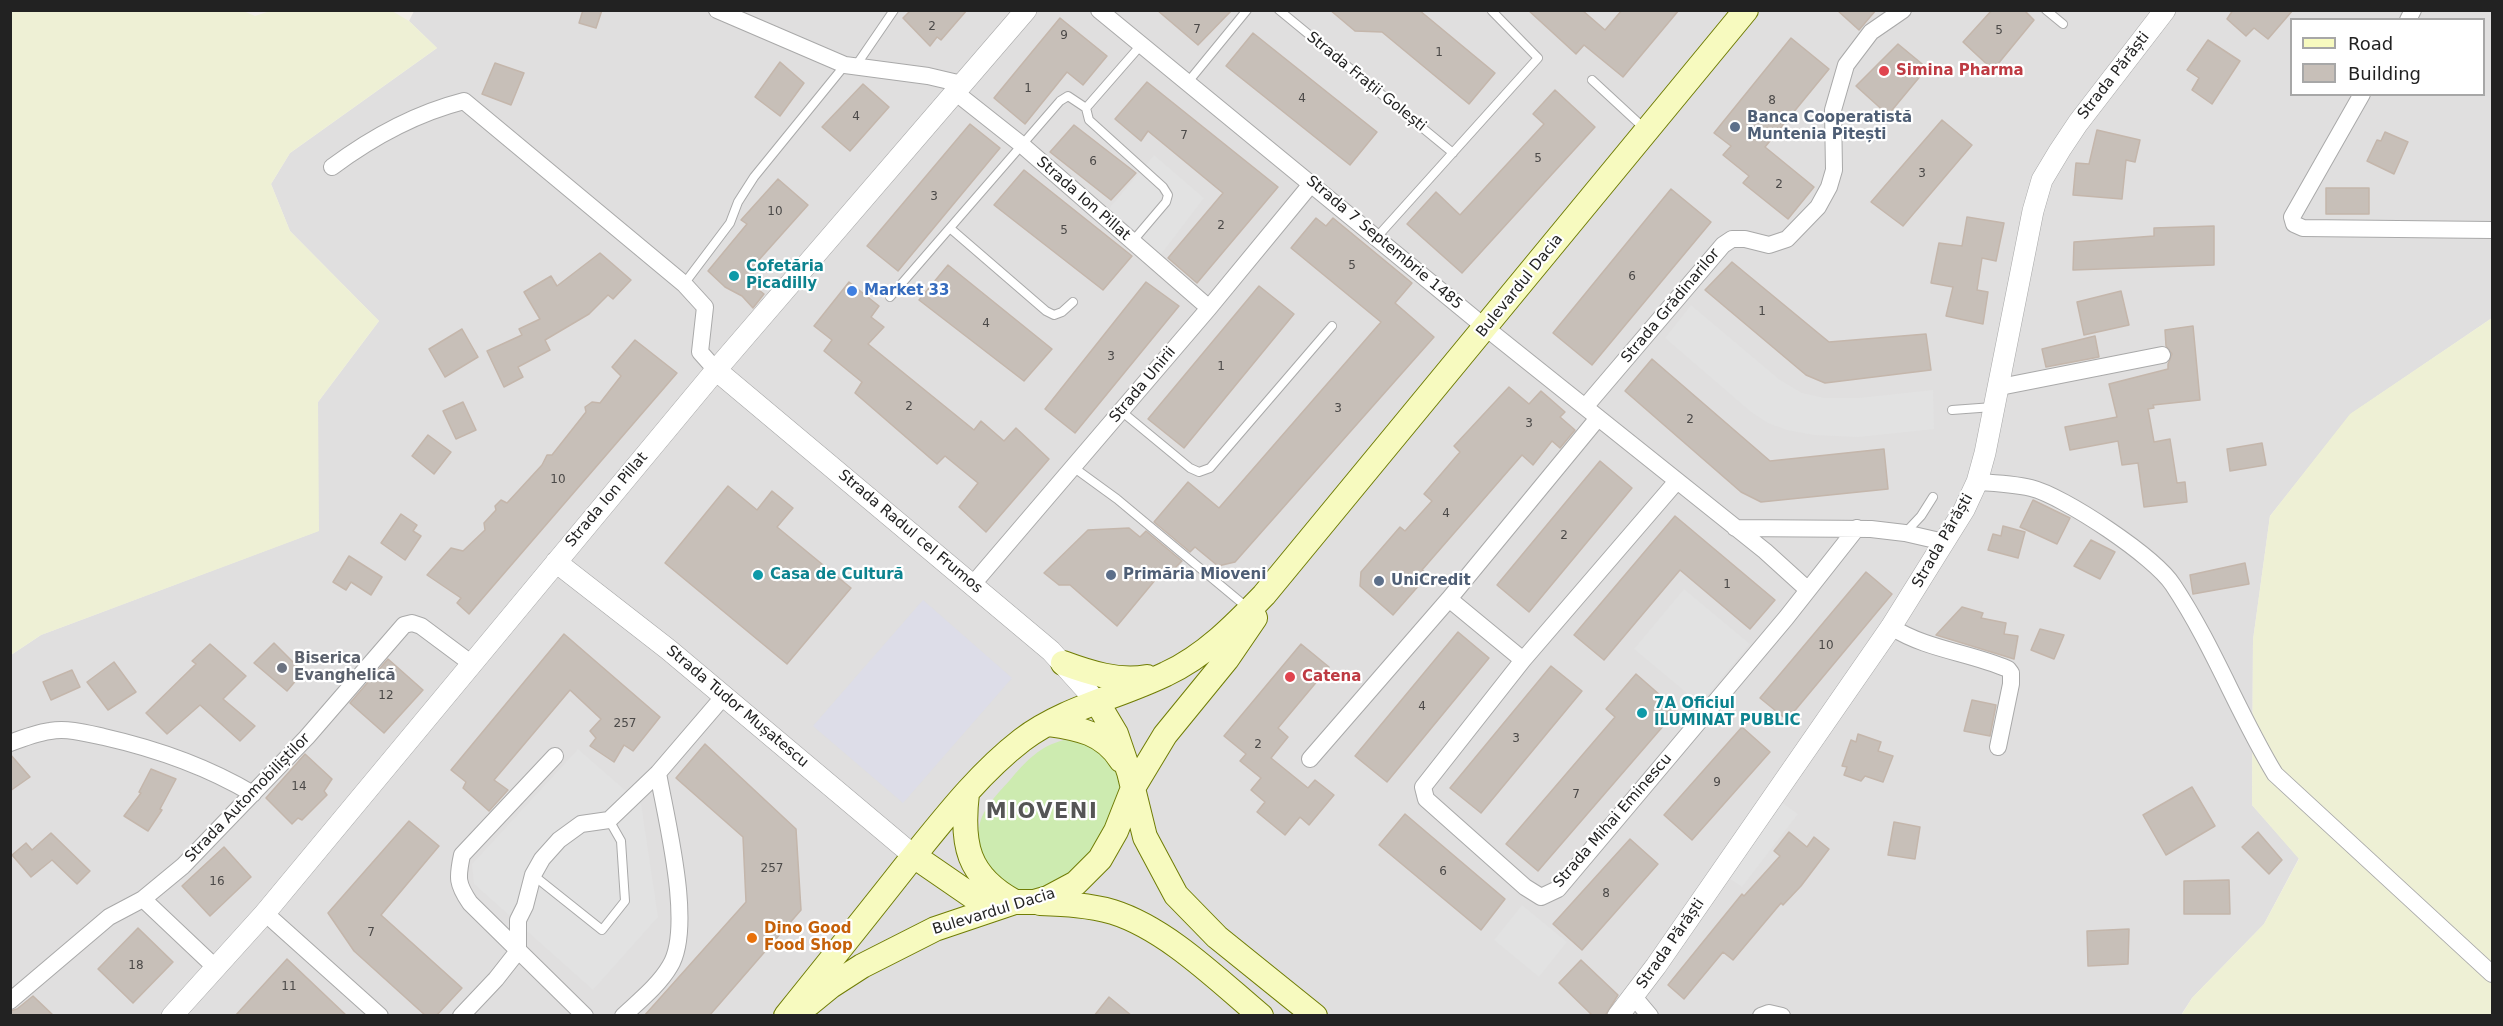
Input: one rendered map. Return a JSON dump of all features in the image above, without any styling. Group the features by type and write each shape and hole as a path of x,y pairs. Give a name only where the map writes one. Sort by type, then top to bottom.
{"main road":[{"name":"Bulevardul Dacia","path":"786,1016 914,856 997,761 1024,739 1049,724 1167,674 1213,645 1250,609 1294,561 1746,10"},
{"name":"Bulevardul Dacia","path":"795,1016 831,986 862,966 935,929 991,909 1025,902 1076,883 1100,859 1116,831 1131,780 1227,659 1294,561"},
{"path":"1063,663 1114,678 1141,678 1167,674"},
{"path":"1097,702 1116,734 1131,780 1145,837 1176,895 1217,937 1315,1016"},
{"path":"1049,724 1084,729 1102,739 1118,755 1131,780"},
{"path":"967,793 964,831 970,857 982,878 995,891 1025,902 1091,907 1115,913 1142,925 1171,943 1261,1016"},
{"path":"914,856 991,909"}],"street":[{"path":"717,10 850,66 928,76 959,88"},
{"name":"Strada Ion Pillat","path":"172,1016 265,913 716,370 1026,10"},
{"name":"Strada 7 Septembrie 1485","path":"1099,10 1808,590"},
{"name":"Strada Grădinarilor","path":"1591,412 1723,245 1732,239 1746,239 1769,246 1787,239 1818,207 1829,187 1834,170 1833,110 1846,65 1871,32 1903,10"},
{"name":"Strada Părăști","path":"1618,1016 1634,998 1891,627 1944,542 1977,482 1998,397 2030,222 2042,180 2078,123 2165,10"},
{"name":"Strada Ion Pillat","path":"959,88 1209,308"},
{"path":"2361,96 2292,217 2294,224 2303,228 2493,230"},
{"path":"332,167 351,153 434,109 464,101 684,284 705,307 700,352 716,370"},
{"name":"Strada Unirii","path":"973,584 1209,308 1312,183"},
{"path":"1998,397 2162,355"},
{"name":"Strada Radul cel Frumos","path":"716,370 973,584 1063,663 1097,702"},
{"path":"1310,759 1449,599 1591,412"},
{"path":"1449,599 1522,660 1677,481"},
{"path":"1977,482 2032,488 2058,498 2109,530 2172,583 2211,651 2252,737 2276,774 2493,974"},
{"path":"1735,528 1792,530 1857,528 1905,533 1944,542"},
{"name":"Strada Mihai Eminescu","path":"1522,660 1423,787 1426,799 1525,887 1541,897 1558,889 1808,590 1857,528"},
{"name":"Strada Tudor Mușatescu","path":"556,562 724,696 914,856"},
{"name":"Strada Automobiliștilor","path":"10,1001 109,917 143,899 183,866 307,736 404,625 412,623 421,626 472,664"},
{"path":"1891,627 1910,639 1931,647 2008,669 2011,674 2011,684 1998,747"},
{"path":"462,1016 518,951 519,920 533,875 542,860 560,840 581,824 609,820 657,773 724,696"},
{"path":"10,743 49,731 67,730 136,744 220,775 253,794"},
{"path":"555,756 462,855 458,875 460,888 470,903 585,1016"},
{"path":"622,1016 644,997 670,966 679,944 681,914 657,773"},
{"path":"143,899 216,968"},
{"path":"265,913 380,1016"},
{"name":"Strada Părăști","path":"1634,998 1650,1016"},
{"path":"1761,1016 1769,1013 1782,1016"}],"lane":[{"path":"684,284 730,223 738,202 754,177 850,66 894,10"},
{"path":"1188,82 1247,10"},
{"name":"Strada Frații Golești","path":"1279,10 1453,153"},
{"path":"2046,10 2063,24"},
{"path":"1377,237 1538,58 1492,11"},
{"path":"1086,108 1141,45"},
{"path":"1592,81 1647,131"},
{"path":"890,297 1060,101 1068,96 1086,108 1089,120 1163,187 1168,195 1166,202 1132,242"},
{"path":"951,229 1046,311 1053,315 1062,312 1073,302"},
{"path":"1121,411 1190,468 1199,472 1210,468 1332,326"},
{"path":"1952,410 1998,397"},
{"path":"1073,467 1117,499 1250,609"},
{"path":"1905,533 1921,516 1933,496"},
{"path":"533,875 602,930 625,901 621,841 609,820"}],"shaded area":[{"path":"414,11 2492,11 2492,318 2351,414 2270,516 2253,640 2252,805 2299,858 2264,924 2192,998 2181,1015 11,1016 11,655 41,635 318,531 318,402 379,321 290,231 271,184 290,153 437,48 409,21"},
{"path":"1154,155 1204,198 1159,257 1106,212"},
{"path":"1691,305 1780,380 1802,393 1824,398 1859,398 1933,390 1934,429 1858,437 1814,435 1787,430 1768,423 1751,412 1665,338"},
{"path":"1684,589 1750,644 1700,704 1634,649"},
{"path":"923,600 1012,678 903,803 813,726"},
{"path":"578,749 641,804 658,917 593,990 474,884 472,864"},
{"path":"1781,802 1798,814 1742,887 1729,878"},
{"path":"1522,905 1567,942 1539,977 1494,940"}],"green space":[{"path":"241,10 255,16 273,10 392,11 409,21 437,48 290,153 271,184 290,231 379,321 318,402 319,531 41,635 11,655 11,11"},
{"path":"2492,318 2492,1015 2181,1016 2192,998 2264,924 2299,859 2252,805 2253,640 2270,516 2350,414"},
{"path":"1064,740 1097,750 1108,758 1119,781 1116,811 1106,834 1075,871 1059,881 1040,888 1011,887 995,876 984,861 978,839 981,820 995,796 1028,761 1041,750"}],"building":[{"path":"583,10 602,10 596,28 579,23"},
{"path":"911,10 967,10 941,40 937,37 930,46 903,18"},
{"path":"1157,10 1232,10 1198,45"},
{"path":"1330,10 1419,10 1495,73 1469,104 1382,32 1355,31"},
{"path":"1528,10 1582,10 1605,30 1622,10 1679,10 1623,77 1584,45 1576,54"},
{"path":"1837,10 1876,10 1859,30"},
{"path":"1992,10 2024,10 2034,20 1993,70 1963,42"},
{"path":"2233,10 2293,10 2268,39 2254,28 2246,36 2227,19"},
{"path":"1060,18 1107,56 1083,85 1067,72 1025,124 994,98"},
{"path":"1253,33 1377,132 1350,165 1226,66"},
{"path":"1791,38 1829,69 1765,147 1814,187 1788,219 1743,183 1749,176 1723,155 1731,146 1714,133"},
{"path":"2208,40 2240,61 2212,104 2192,90 2199,78 2187,70"},
{"path":"1898,44 1927,68 1888,115 1856,86"},
{"path":"780,62 804,83 780,116 755,97"},
{"path":"495,63 524,73 511,105 482,94"},
{"path":"1147,82 1278,187 1197,283 1168,258 1223,193 1148,131 1141,141 1115,119"},
{"path":"863,84 889,107 850,151 822,127"},
{"path":"1555,90 1595,127 1462,273 1407,224 1436,192 1460,215 1544,124 1533,114"},
{"path":"1942,120 1972,145 1903,226 1871,202"},
{"path":"970,124 1000,148 898,271 867,246"},
{"path":"1074,125 1136,173 1111,200 1050,152"},
{"path":"2097,130 2140,140 2135,162 2126,160 2122,199 2073,195 2076,163 2089,164"},
{"path":"2385,132 2408,142 2394,174 2367,161 2377,140 2381,141"},
{"path":"1024,170 1132,256 1103,290 994,205"},
{"path":"778,179 808,205 749,271 762,280 755,287 764,294 753,308 742,296 725,287 708,271 747,224 741,220"},
{"path":"2326,188 2369,188 2369,214 2326,214"},
{"path":"1671,189 1711,222 1592,365 1553,333"},
{"path":"1967,217 2004,223 1996,261 1982,258 1977,290 1988,292 1983,324 1946,316 1953,287 1931,283 1939,243 1962,246"},
{"path":"1316,218 1326,226 1333,218 1412,283 1395,303 1434,337 1235,562 1218,566 1195,547 1190,552 1154,522 1188,482 1219,508 1381,322 1291,248"},
{"path":"2214,226 2214,265 2073,270 2074,242 2154,236 2154,228"},
{"path":"600,253 631,280 613,299 608,295 589,314 545,340 550,350 518,367 523,377 504,387 487,351 522,335 519,329 540,319 524,292 551,276 557,286"},
{"path":"1732,262 1829,342 1926,334 1931,370 1825,383 1806,375 1705,290"},
{"path":"948,265 1052,349 1024,381 919,300"},
{"path":"849,282 879,306 871,317 884,327 868,344 974,430 981,421 1004,441 1016,428 1049,459 986,532 959,507 978,483 945,456 937,464 855,393 862,382 824,351 832,340 814,326"},
{"path":"1146,282 1179,306 1075,433 1045,409"},
{"path":"1259,286 1294,314 1184,448 1148,419"},
{"path":"2121,291 2129,325 2084,335 2077,302"},
{"path":"2193,326 2200,400 2153,405 2154,408 2148,409 2154,442 2170,439 2177,483 2185,482 2187,502 2144,507 2138,463 2122,465 2118,441 2070,450 2065,427 2117,417 2109,384 2168,369 2172,354 2166,346 2165,330"},
{"path":"462,329 478,357 445,377 429,349"},
{"path":"2095,336 2099,357 2046,367 2042,349"},
{"path":"635,340 677,373 469,614 457,603 461,598 427,575 451,548 463,551 485,530 484,523 496,510 495,506 501,500 507,503 542,465 547,455 552,455 586,412 585,407 592,402 600,403 621,376 612,367"},
{"path":"1652,359 1770,461 1884,449 1888,489 1761,502 1741,492 1625,391"},
{"path":"1509,387 1529,404 1541,391 1565,412 1560,417 1575,430 1560,448 1552,441 1533,465 1522,455 1422,570 1428,575 1393,615 1360,586 1361,572 1400,527 1405,531 1432,501 1424,494 1460,452 1454,446"},
{"path":"463,402 476,430 456,439 443,411"},
{"path":"428,435 451,452 434,474 412,456"},
{"path":"2262,443 2266,465 2230,471 2227,449"},
{"path":"1600,461 1632,488 1529,612 1497,585"},
{"name":"Casa de Cultură","path":"728,486 757,510 772,491 793,508 777,527 851,588 787,664 665,563"},
{"path":"2033,500 2070,518 2057,544 2020,527"},
{"path":"401,514 417,525 413,531 421,536 405,560 381,543"},
{"path":"1675,516 1775,600 1750,629 1680,570 1604,660 1574,635"},
{"path":"2003,526 2025,532 2018,558 1988,550 1993,534 2001,536"},
{"path":"1129,528 1140,537 1146,531 1182,561 1166,577 1156,579 1117,626 1070,585 1059,585 1044,573 1088,530"},
{"path":"2091,540 2115,552 2100,579 2074,566"},
{"path":"349,556 382,577 371,595 351,582 346,590 333,582"},
{"path":"2245,563 2249,584 2193,594 2190,575"},
{"path":"1866,572 1892,594 1787,720 1760,698"},
{"path":"1962,607 1983,613 1981,618 2006,623 2004,634 2018,636 2014,659 1936,635"},
{"path":"2040,629 2064,635 2054,659 2031,650"},
{"path":"1458,632 1489,658 1387,782 1355,756"},
{"path":"564,634 660,717 633,751 624,745 614,762 590,746 596,738 590,731 601,719 570,690 494,780 508,790 489,811 463,788 466,782 451,770"},
{"path":"274,643 303,672 287,691 254,663"},
{"path":"210,644 246,676 223,699 255,726 240,741 200,705 167,734 146,713 196,664 192,661"},
{"path":"1301,644 1329,667 1278,728 1288,737 1271,758 1308,788 1315,780 1334,795 1309,825 1300,817 1285,835 1257,812 1265,802 1251,790 1261,778 1240,761 1246,754 1224,736"},
{"path":"388,659 423,690 384,733 350,703"},
{"path":"114,662 136,692 108,710 87,682"},
{"path":"1551,666 1582,691 1481,813 1450,788"},
{"path":"72,670 80,687 51,700 43,682"},
{"path":"1636,674 1677,710 1538,871 1506,844 1615,717 1606,709"},
{"path":"1972,700 1996,705 1990,736 1964,731"},
{"path":"1742,727 1770,752 1692,840 1664,815"},
{"path":"1858,734 1881,742 1878,751 1893,756 1883,782 1865,776 1861,781 1844,775 1847,767 1842,766 1851,740 1856,742"},
{"path":"705,744 796,829 801,910 709,1016 644,1016 746,902 743,837 676,778"},
{"path":"10,754 30,777 10,791"},
{"path":"305,754 332,779 324,791 327,795 302,820 298,818 292,824 266,798"},
{"path":"151,769 176,779 160,809 162,810 148,831 124,816 141,793 139,792"},
{"path":"2192,787 2215,826 2166,855 2143,815"},
{"path":"1405,814 1505,899 1481,930 1379,845"},
{"path":"409,821 439,846 381,915 462,988 436,1016 426,1016 354,951 328,913"},
{"path":"1894,822 1920,827 1915,859 1888,855"},
{"path":"1789,832 1807,847 1814,837 1829,849 1801,886 1783,905 1781,903 1733,960 1723,952 1684,999 1668,985 1742,894 1744,896 1780,856 1774,851"},
{"path":"2258,832 2282,860 2269,874 2242,847"},
{"path":"51,833 90,871 77,884 52,860 31,877 12,855 26,843 32,850"},
{"path":"1630,839 1658,864 1582,950 1553,924"},
{"path":"224,847 251,877 210,916 182,886"},
{"path":"2229,880 2230,914 2184,914 2184,881"},
{"path":"138,928 173,962 133,1003 98,969"},
{"path":"2129,929 2128,964 2088,966 2087,931"},
{"path":"287,959 347,1016 235,1016"},
{"path":"1581,960 1618,995 1605,1016 1593,1016 1559,983"},
{"path":"33,996 54,1016 10,1016 10,1011 17,1009"},
{"path":"1109,997 1132,1016 1094,1016"}],"place":[{"name":"Simina Pharma","path":"1884,71"},
{"name":"Banca Cooperatistă Muntenia Pitești","path":"1735,127"},
{"name":"Cofetăria Picadilly","path":"734,276"},
{"name":"Market 33","path":"852,291"},
{"name":"Casa de Cultură","path":"758,575"},
{"name":"Primăria Mioveni","path":"1111,575"},
{"name":"UniCredit","path":"1379,581"},
{"name":"Biserica Evanghelică","path":"282,668"},
{"name":"Catena","path":"1290,677"},
{"name":"7A Oficiul ILUMINAT PUBLIC","path":"1642,713"},
{"name":"Dino Good Food Shop","path":"752,938"}],"district":[{"name":"MIOVENI","path":"1042,813"}]}
